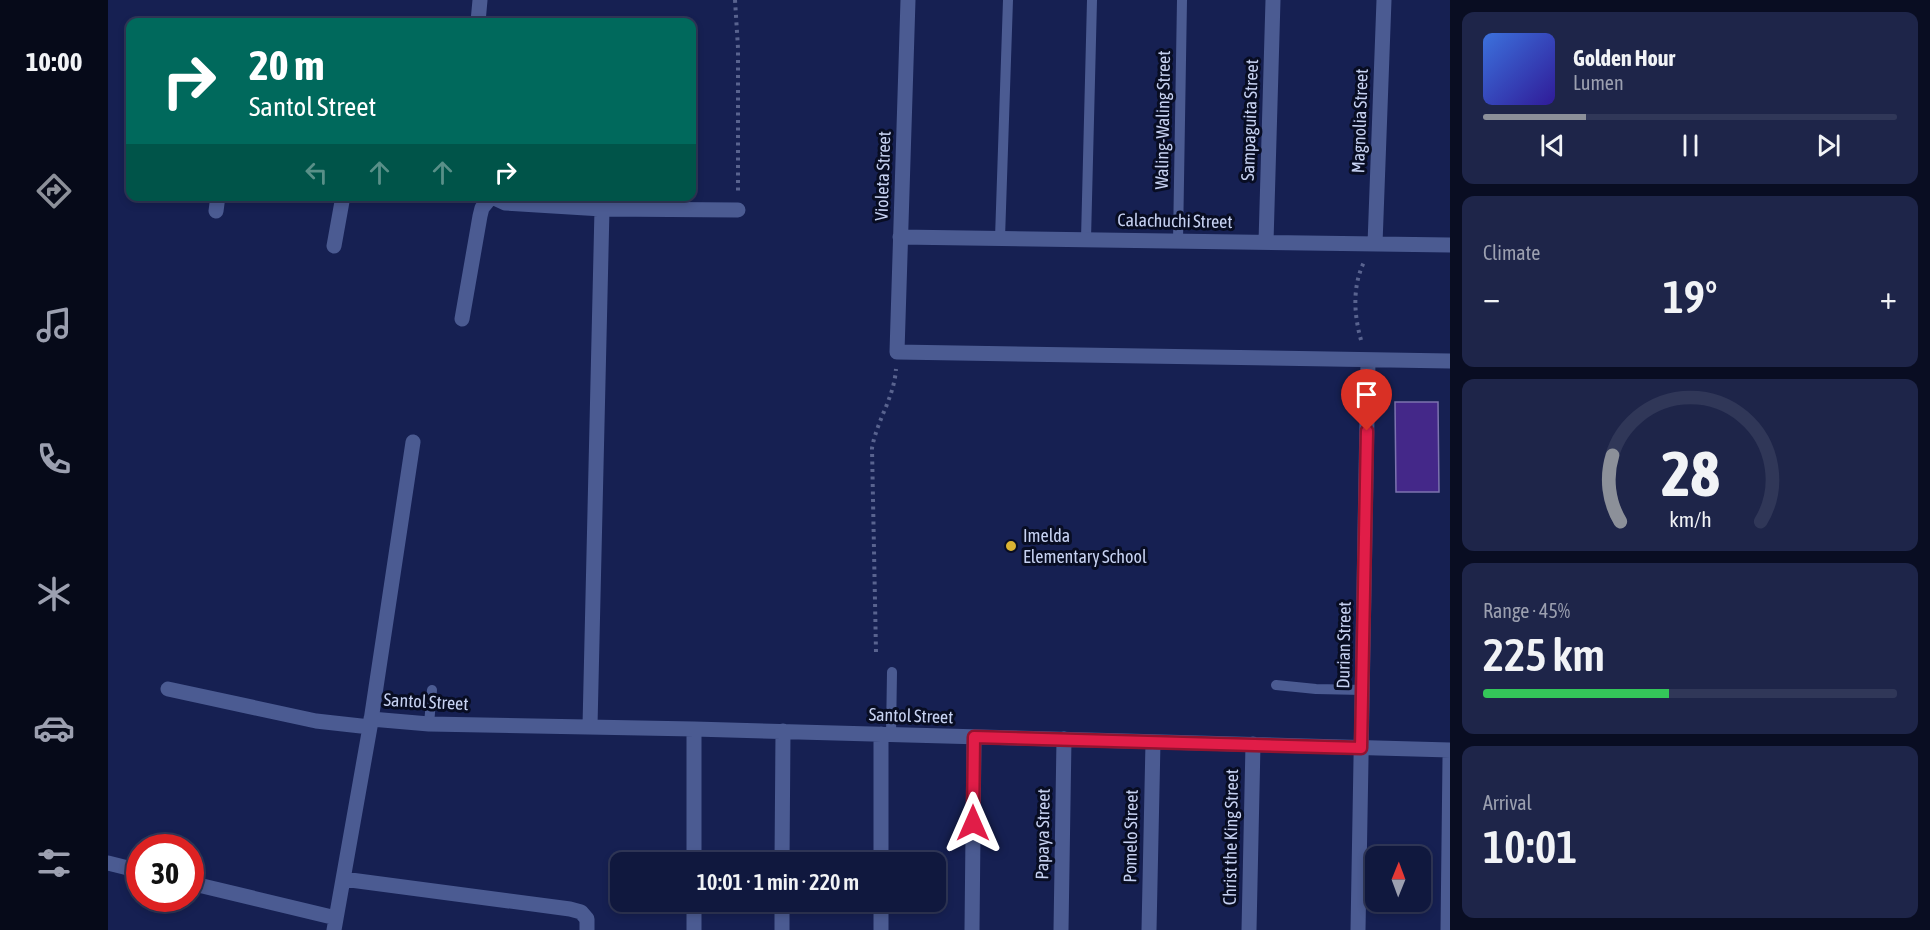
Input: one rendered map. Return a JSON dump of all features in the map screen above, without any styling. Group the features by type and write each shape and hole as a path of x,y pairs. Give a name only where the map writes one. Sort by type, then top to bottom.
{"street":[{"path":"478,18 480,0"},
{"name":"Violeta Street","path":"897,352 908,0"},
{"name":"Sampaguita Street","path":"1266,242 1273,0"},
{"name":"Magnolia Street","path":"1375,244 1384,0"},
{"path":"334,246 343,201"},
{"path":"462,319 480,216 482,208 488,201"},
{"path":"502,201 602,209 738,210"},
{"path":"590,726 602,209"},
{"name":"Calachuchi Street","path":"900,237 1450,245"},
{"path":"897,352 1450,361"},
{"name":"Durian Street","path":"1358,930 1368,361"},
{"path":"204,887 335,924 371,723 413,442"},
{"name":"Santol Street","path":"168,689 316,721 590,726 1450,750"},
{"path":"694,729 694,852"},
{"path":"782,852 783,731"},
{"path":"881,852 886,734"},
{"path":"972,930 974,737"},
{"name":"Papaya Street","path":"1061,930 1064,739"},
{"name":"Pomelo Street","path":"1149,930 1153,742"},
{"name":"Christ the King Street","path":"1249,930 1253,744"},
{"path":"1448,930 1450,758"},
{"path":"108,863 126,868"},
{"path":"343,879 570,909 580,912 587,919 587,930"},
{"path":"694,912 694,930"},
{"path":"782,912 782,930"},
{"path":"881,912 881,930"}],"lane":[{"path":"1000,238 1008,0"},
{"path":"1086,239 1092,0"},
{"name":"Waling-Waling Street","path":"1178,241 1182,0"},
{"path":"886,734 892,672"},
{"path":"1276,685 1363,690"},
{"path":"429,724 432,690"}],"path":[{"path":"735,0 738,48 738,210"},
{"path":"1368,361 1357,327 1356,289 1360,271 1375,244"},
{"path":"876,652 872,448 874,434 893,389 897,352"}],"building":[{"path":"1395,402 1438,402 1439,492 1396,492"}],"place":[{"name":"Imelda Elementary School","path":"1011,546"}],"route":[{"path":"973,823 974,737 1361,748 1367,431"}]}
